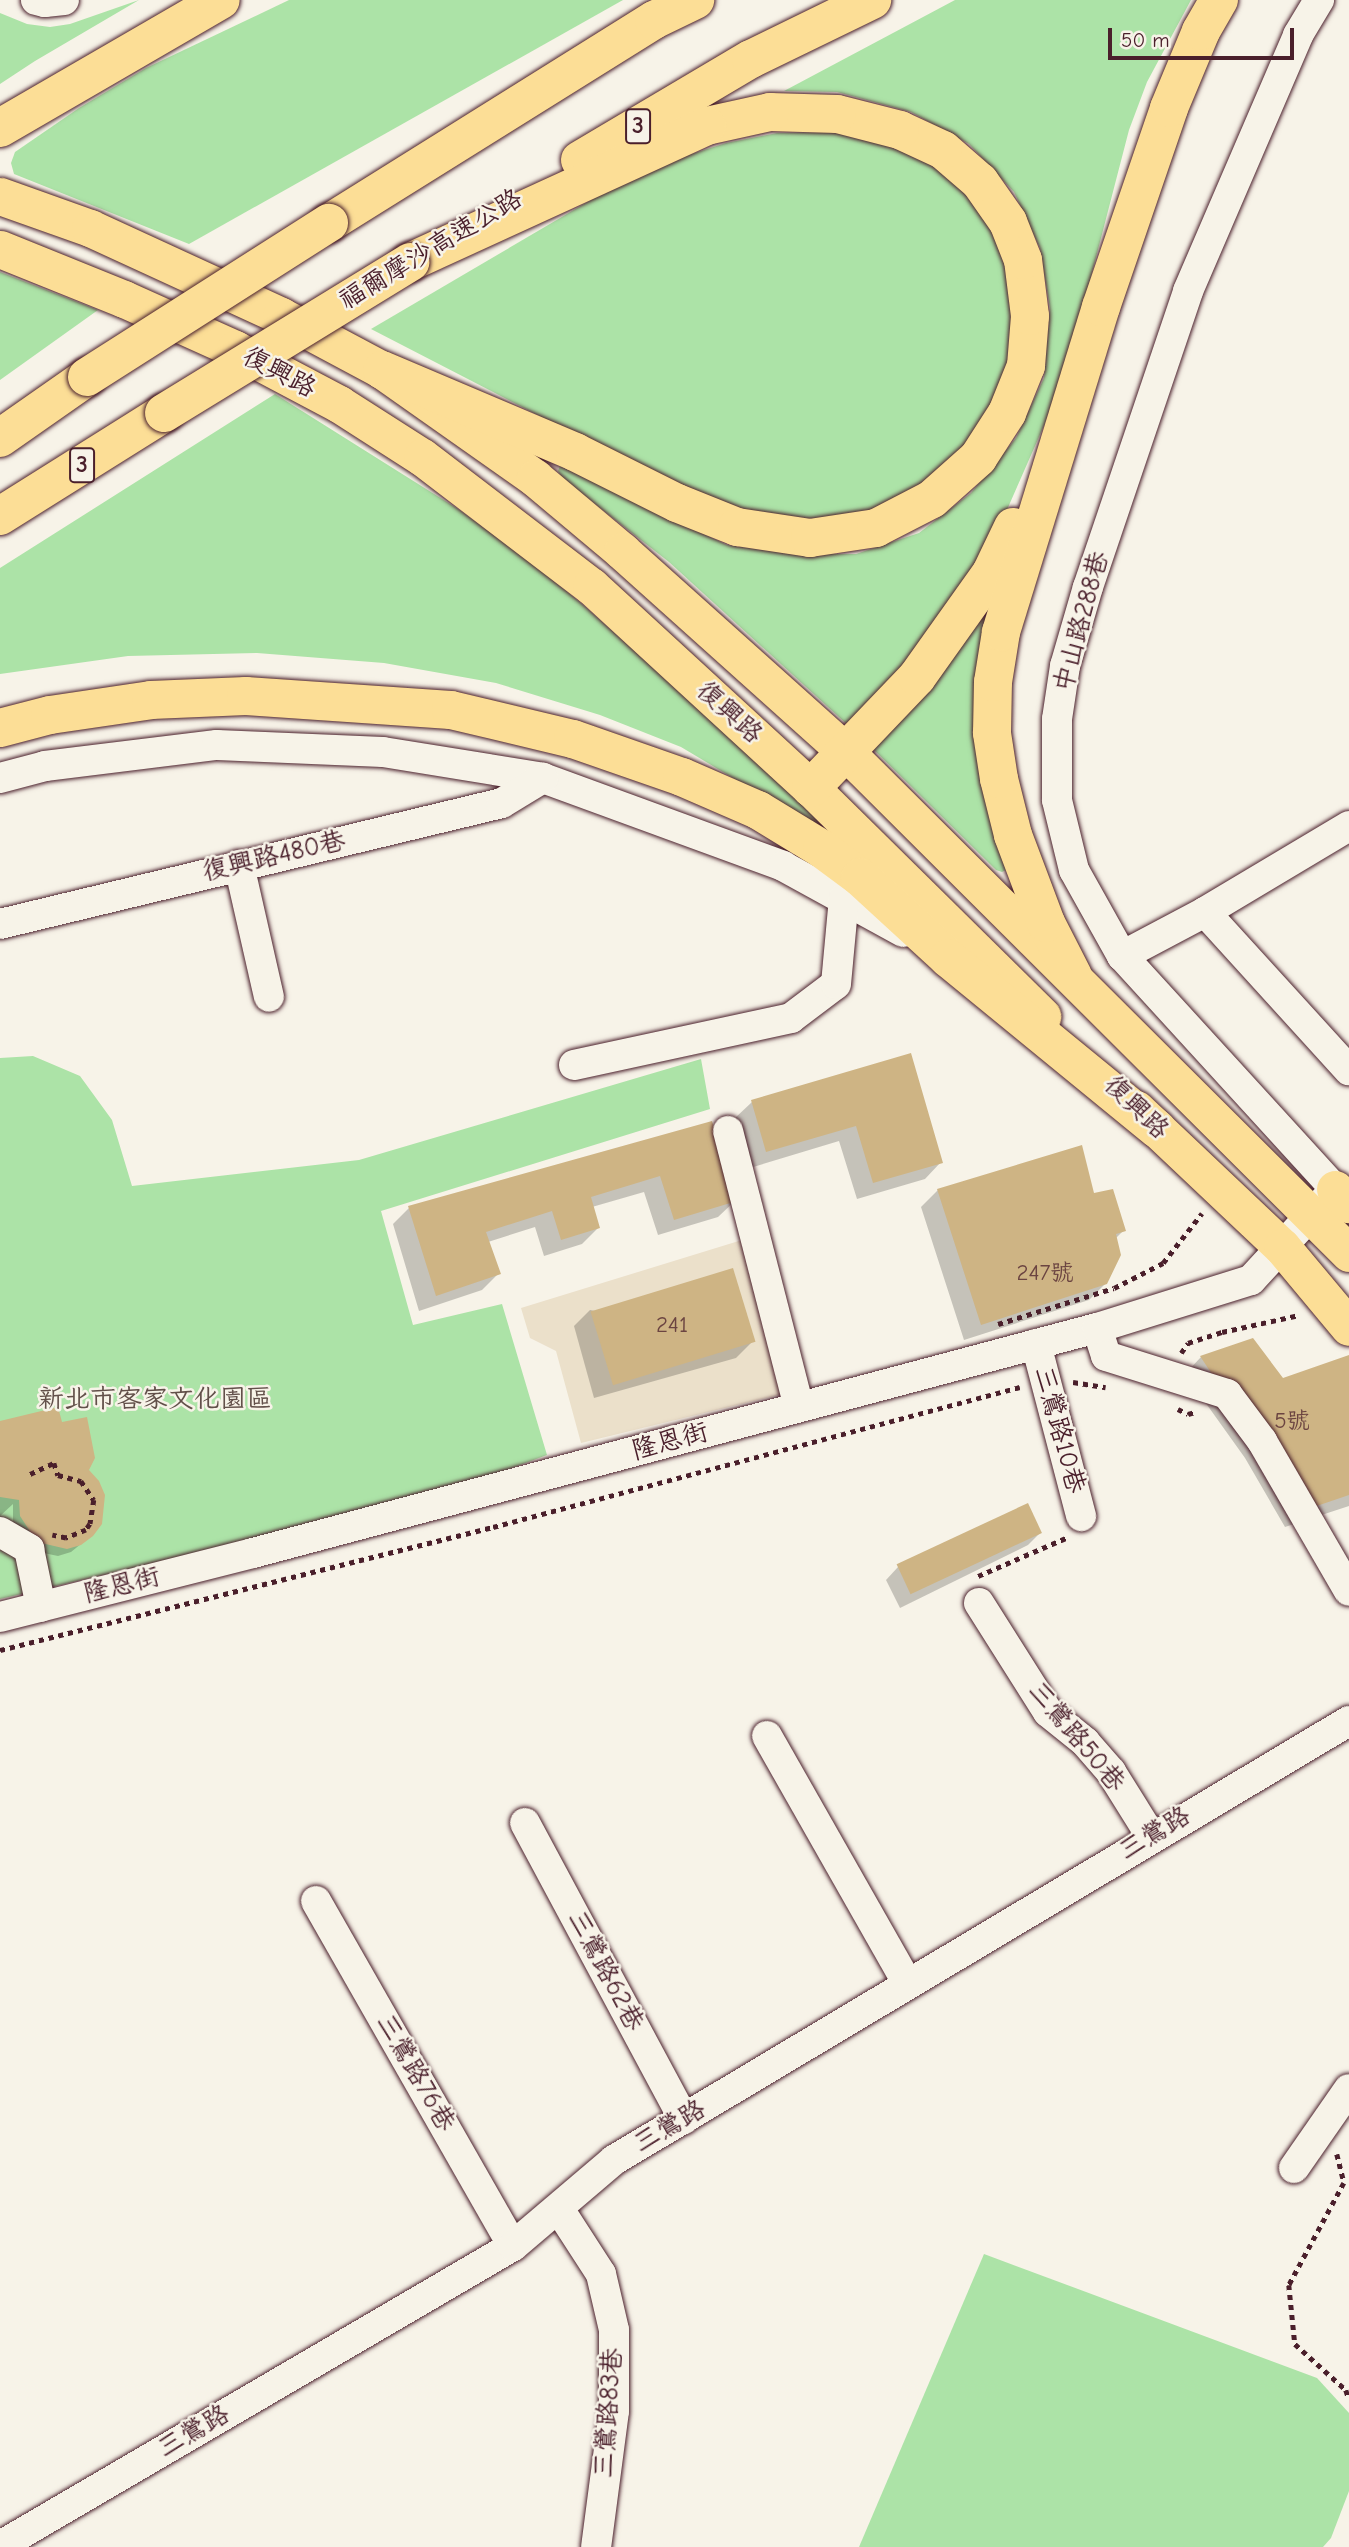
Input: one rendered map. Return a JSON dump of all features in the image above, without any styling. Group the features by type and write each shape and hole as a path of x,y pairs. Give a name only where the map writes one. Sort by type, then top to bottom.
{"highway":[{"path":"0,128 221,0"},
{"path":"0,438 87,377 329,223 654,20 695,0"},
{"name":"福爾摩沙高速公路","path":"0,516 410,262 751,59 872,0"},
{"path":"1073,976 1046,923 1013,835 999,779 992,733 993,682 1001,632 1101,307 1169,108 1201,32 1219,0"},
{"path":"382,370 575,452 688,508 737,527 810,538 876,528 932,499 978,458 1007,413 1026,366 1030,316 1023,260 1008,222 980,182 943,150 900,130 837,114 770,111 707,126 410,262"},
{"path":"811,788 917,677 991,573 1018,515 1101,307"},
{"path":"0,728 50,715 151,700 246,696 451,710 573,739 682,777 758,810 822,849 860,877 948,958 1157,1129"}],"main road":[{"name":"復興路","path":"0,196 90,228 281,316 382,370 535,478 622,551 846,752 1073,976 1332,1202 1349,1253"},
{"name":"復興路","path":"0,249 112,294 235,349 339,404 422,457 590,586 811,788 1157,1129 1282,1247 1349,1326"}],"street":[{"path":"36,0 64,0"},
{"name":"中山路288巷","path":"1319,0 1298,35 1188,290 1093,574 1065,666 1057,719 1057,800 1074,870 1122,956 1332,1202"},
{"path":"0,778 45,766 218,745 383,751 543,778 783,866 844,897 948,958"},
{"name":"復興路480巷","path":"0,924 502,803 543,778"},
{"path":"1122,956 1205,912 1349,826"},
{"path":"239,865 269,997"},
{"path":"575,1065 791,1018 836,984 844,897"},
{"path":"1205,912 1349,1070"},
{"path":"728,1130 799,1407"},
{"name":"隆恩街","path":"0,1617 1097,1328 1251,1280 1282,1247 1332,1202"},
{"path":"1097,1328 1105,1356 1227,1394 1262,1441 1349,1591"},
{"name":"三鶯路10巷","path":"1036,1344 1081,1516"},
{"path":"0,1532 29,1549 41,1607"},
{"name":"三鶯路50巷","path":"979,1603 1048,1712 1084,1742 1111,1772 1151,1836"},
{"name":"三鶯路","path":"0,2546 513,2246 614,2160 1151,1836 1349,1721"},
{"path":"767,1736 908,1984"},
{"name":"三鶯路62巷","path":"525,1823 684,2119"},
{"name":"三鶯路76巷","path":"316,1900 513,2246"},
{"path":"1294,2168 1349,2089"},
{"name":"三鶯路83巷","path":"559,2209 601,2274 614,2330 614,2411 596,2547"}],"path":[{"path":"1188,1380 1180,1370 1178,1358 1188,1343 1222,1332 1310,1313"},
{"path":"0,1650 493,1527 1045,1380 1111,1387"},
{"path":"1166,1402 1188,1414 1231,1399"},
{"path":"30,1474 54,1462 58,1475 81,1481 94,1500 90,1524 86,1530 66,1538 46,1532"},
{"path":"979,1603 968,1580 1064,1540 1076,1530 1081,1516"},
{"path":"1328,2119 1344,2183 1289,2284 1295,2344 1346,2390 1349,2399"}],"shaded area":[{"path":"755,1236 795,1391 581,1443 556,1351 530,1338 521,1308"}],"green space":[{"path":"139,0 0,84 0,13 27,24 50,27 70,24"},
{"path":"289,0 623,0 189,244 14,174 11,163 15,152 79,108 146,68"},
{"path":"955,0 1191,0 1147,82 1129,130 1073,346 1046,421 999,528 926,644 851,728 669,562 562,478 558,471 560,466 727,545 793,554 856,554 919,533 971,493 1016,438 1044,378 1050,308 1040,248 1014,192 969,144 911,112 837,92 784,91"},
{"path":"833,132 885,143 931,165 965,191 991,223 1007,261 1014,298 1005,386 946,472 854,519 803,525 696,497 371,329 613,187 673,160 726,143 777,133"},
{"path":"0,272 98,310 0,380"},
{"path":"275,394 458,509 522,555 582,604 867,858 681,747 600,715 496,683 384,663 257,653 128,656 0,674 0,568"},
{"path":"1006,576 1006,870 1002,872 996,870 870,746"},
{"name":"新北市客家文化園區","path":"33,1056 80,1076 112,1120 132,1186 359,1160 701,1059 710,1109 381,1211 413,1325 502,1304 547,1455 464,1486 348,1518 0,1599 0,1058"},
{"path":"984,2254 1317,2378 1349,2413 1349,2491 1331,2538 1323,2547 859,2547"}],"building":[{"path":"911,1053 943,1163 873,1183 856,1126 766,1152 751,1100"},
{"path":"712,1121 737,1201 674,1220 660,1176 591,1197 600,1228 561,1240 552,1211 486,1232 501,1274 436,1296 408,1206"},
{"path":"1082,1145 1094,1193 1113,1189 1126,1231 1116,1234 1121,1255 1107,1284 981,1325 937,1189"},
{"path":"733,1268 756,1342 613,1385 591,1312"},
{"path":"1253,1338 1283,1378 1349,1355 1349,1495 1302,1511 1200,1356"},
{"path":"58,1407 62,1422 87,1417 95,1458 89,1470 99,1481 105,1495 102,1524 93,1536 81,1545 67,1549 37,1542 20,1516 19,1500 0,1497 0,1421"},
{"path":"1028,1503 1042,1533 911,1594 897,1564"}]}
